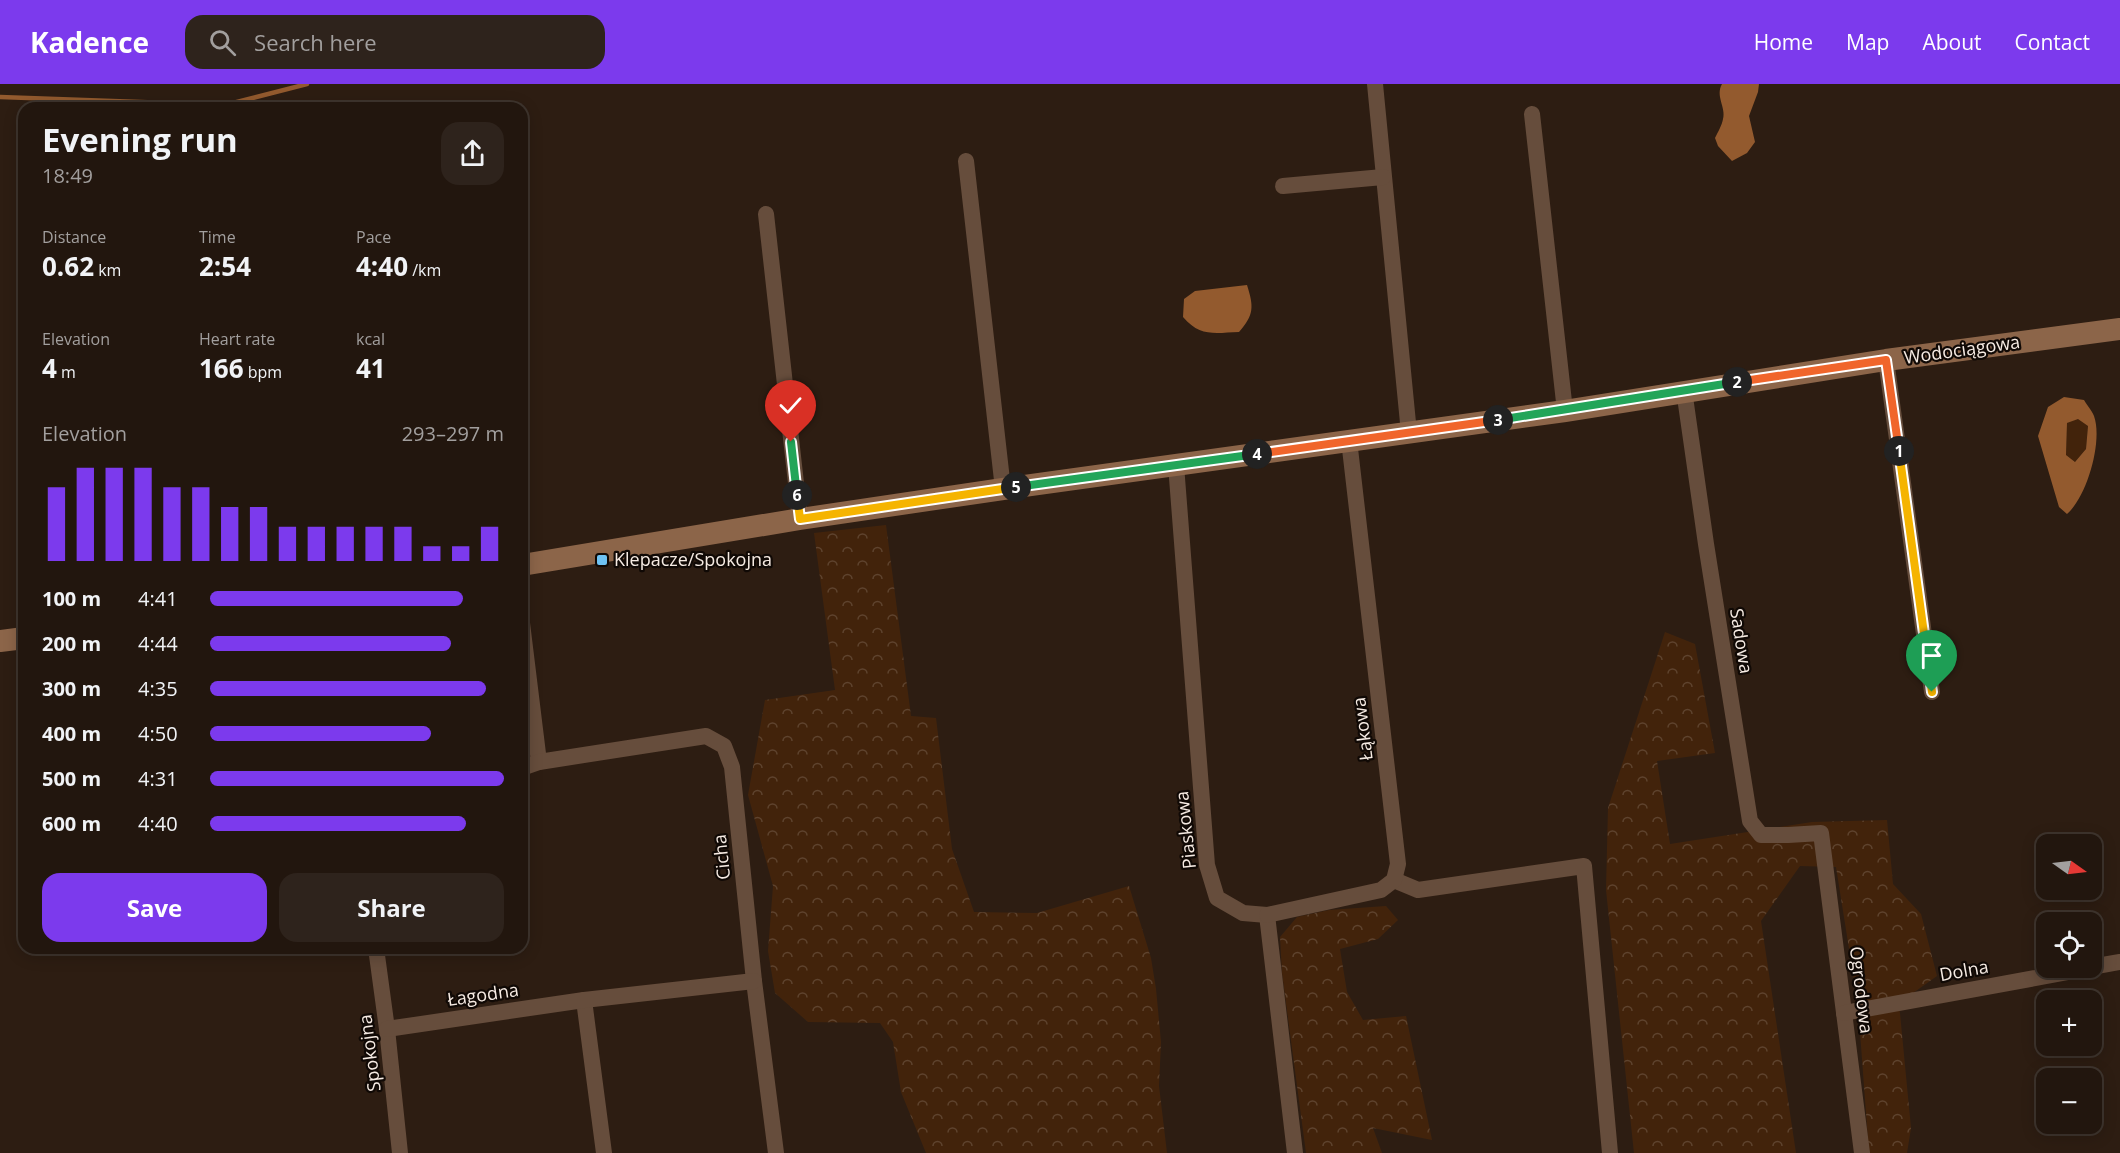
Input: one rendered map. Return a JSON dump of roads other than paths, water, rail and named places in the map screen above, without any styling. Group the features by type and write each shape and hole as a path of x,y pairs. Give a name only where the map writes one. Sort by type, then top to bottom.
{"street":[{"path":"1375,84 1409,433"},
{"path":"1532,114 1565,411"},
{"path":"966,161 1003,489"},
{"path":"1283,186 1383,177"},
{"path":"766,214 800,519"},
{"name":"Wodociągowa","path":"528,564 800,519 1565,411 1684,390 2120,328"},
{"path":"1886,360 1932,692"},
{"name":"Sadowa","path":"1684,390 1750,821 1761,835 1788,836 1821,833"},
{"name":"Łąkowa","path":"1349,440 1398,864 1394,880"},
{"name":"Piaskowa","path":"1176,465 1207,865 1217,898 1243,913 1267,915"},
{"path":"0,641 18,639"},
{"path":"528,672 539,762 528,766"},
{"name":"Cicha","path":"539,762 706,736 724,746 732,767 754,981 777,1153"},
{"name":"Ogrodowa","path":"1821,833 1862,1153"},
{"path":"1295,1153 1267,915 1381,890 1394,880 1418,890 1584,866 1610,1153"},
{"name":"Spokojna","path":"377,954 400,1153"},
{"name":"Dolna","path":"2102,965 2120,962"},
{"name":"Dolna","path":"1844,1013 2036,977"},
{"name":"Łagodna","path":"387,1029 584,1000 754,981"},
{"path":"584,1000 604,1153"}],"waterway":[{"path":"237,102 307,84"},
{"path":"0,97 141,102"}],"place":[{"name":"Klepacze/Spokojna","path":"602,560"}]}
